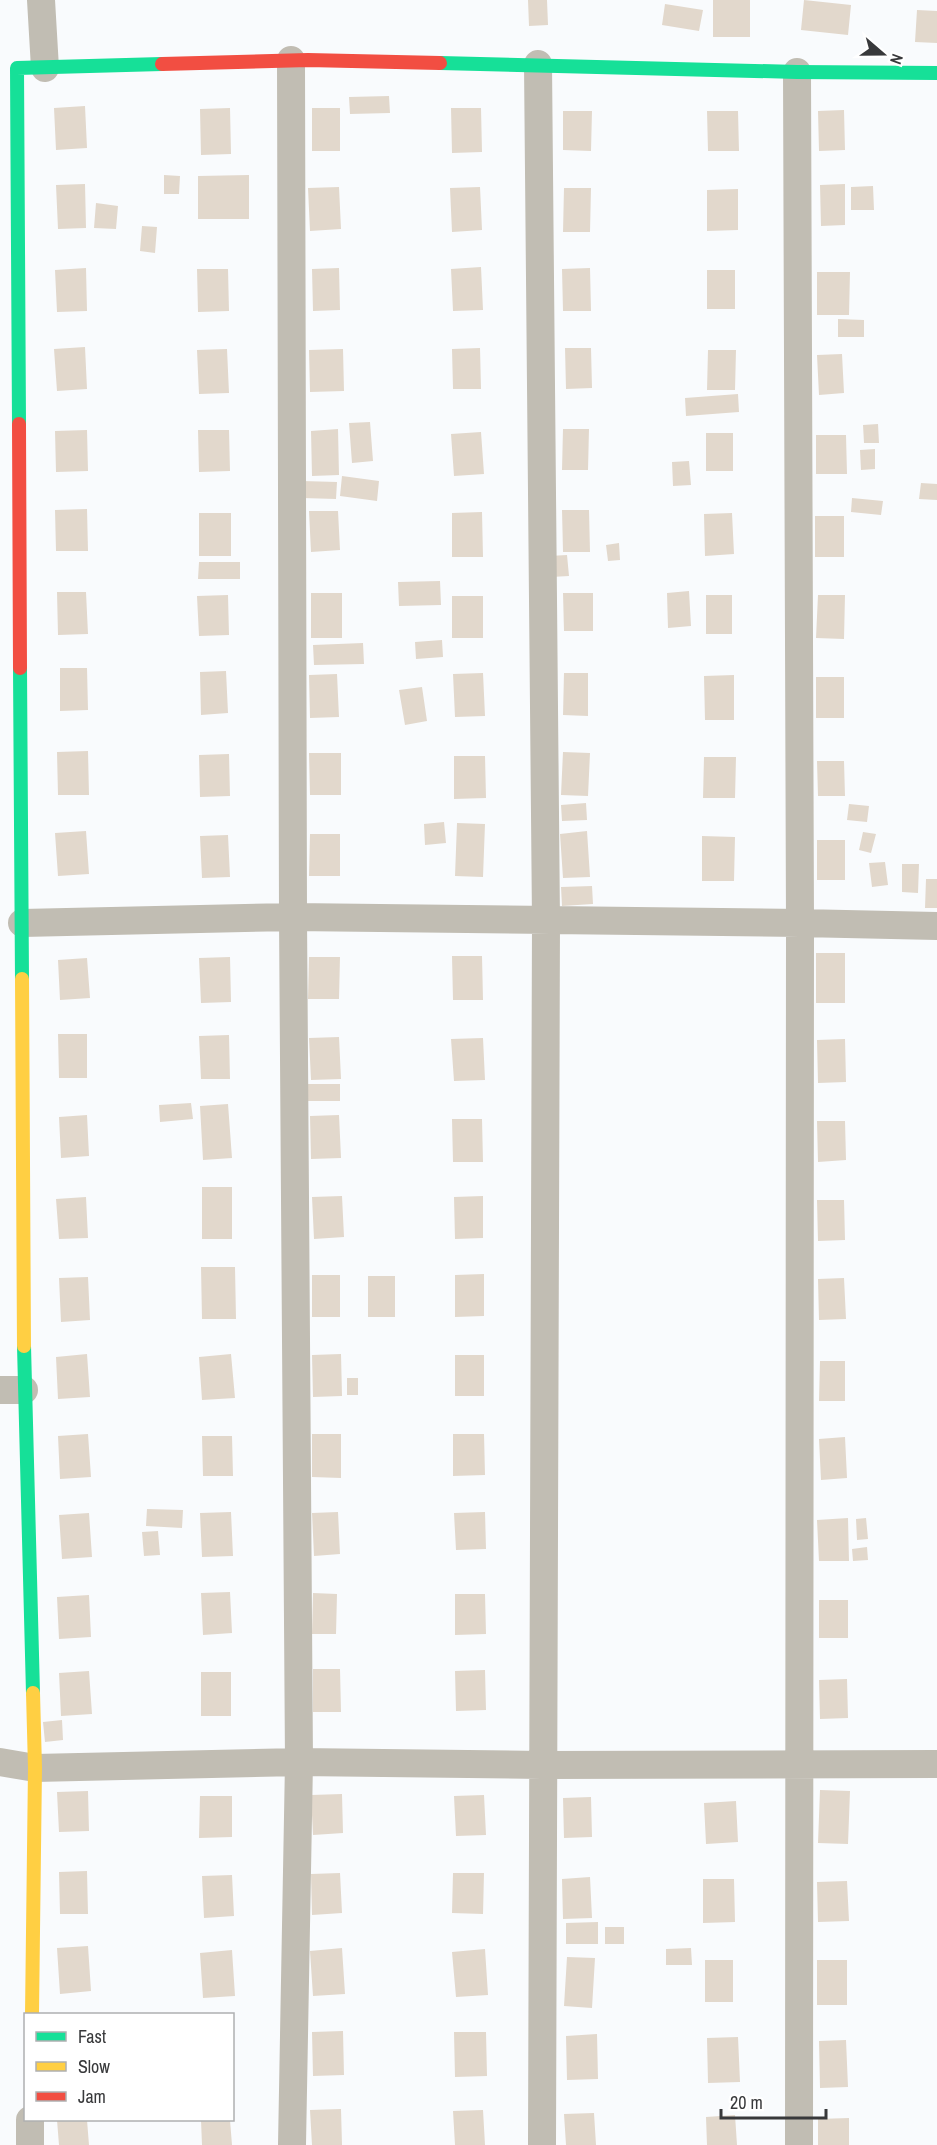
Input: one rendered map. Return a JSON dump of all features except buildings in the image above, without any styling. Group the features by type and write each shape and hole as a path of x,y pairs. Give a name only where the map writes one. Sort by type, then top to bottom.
{"street":[{"path":"41,0 45,68"},
{"path":"291,60 293,918 299,1762 292,2145"},
{"path":"32,2013 35,1768 12,1390 22,923 8,69 291,60 538,64 797,72 937,73"},
{"path":"538,64 546,921 542,2145"},
{"path":"797,72 800,923 799,2145"},
{"path":"22,923 293,918 937,926"},
{"path":"0,1761 35,1768 299,1762 542,1765 937,1764"},
{"path":"30,2121 30,2145"}],"traffic: fast":[{"path":"440,63 797,72 937,73"},
{"path":"19,424 17,68 162,64"},
{"path":"20,668 22,979"},
{"path":"24,1346 33,1693"}],"traffic: slow":[{"path":"22,979 24,1346"},
{"path":"32,2013 35,1768 33,1693"}],"traffic: jam":[{"path":"162,64 308,60 440,63"},
{"path":"19,424 20,668"}]}
